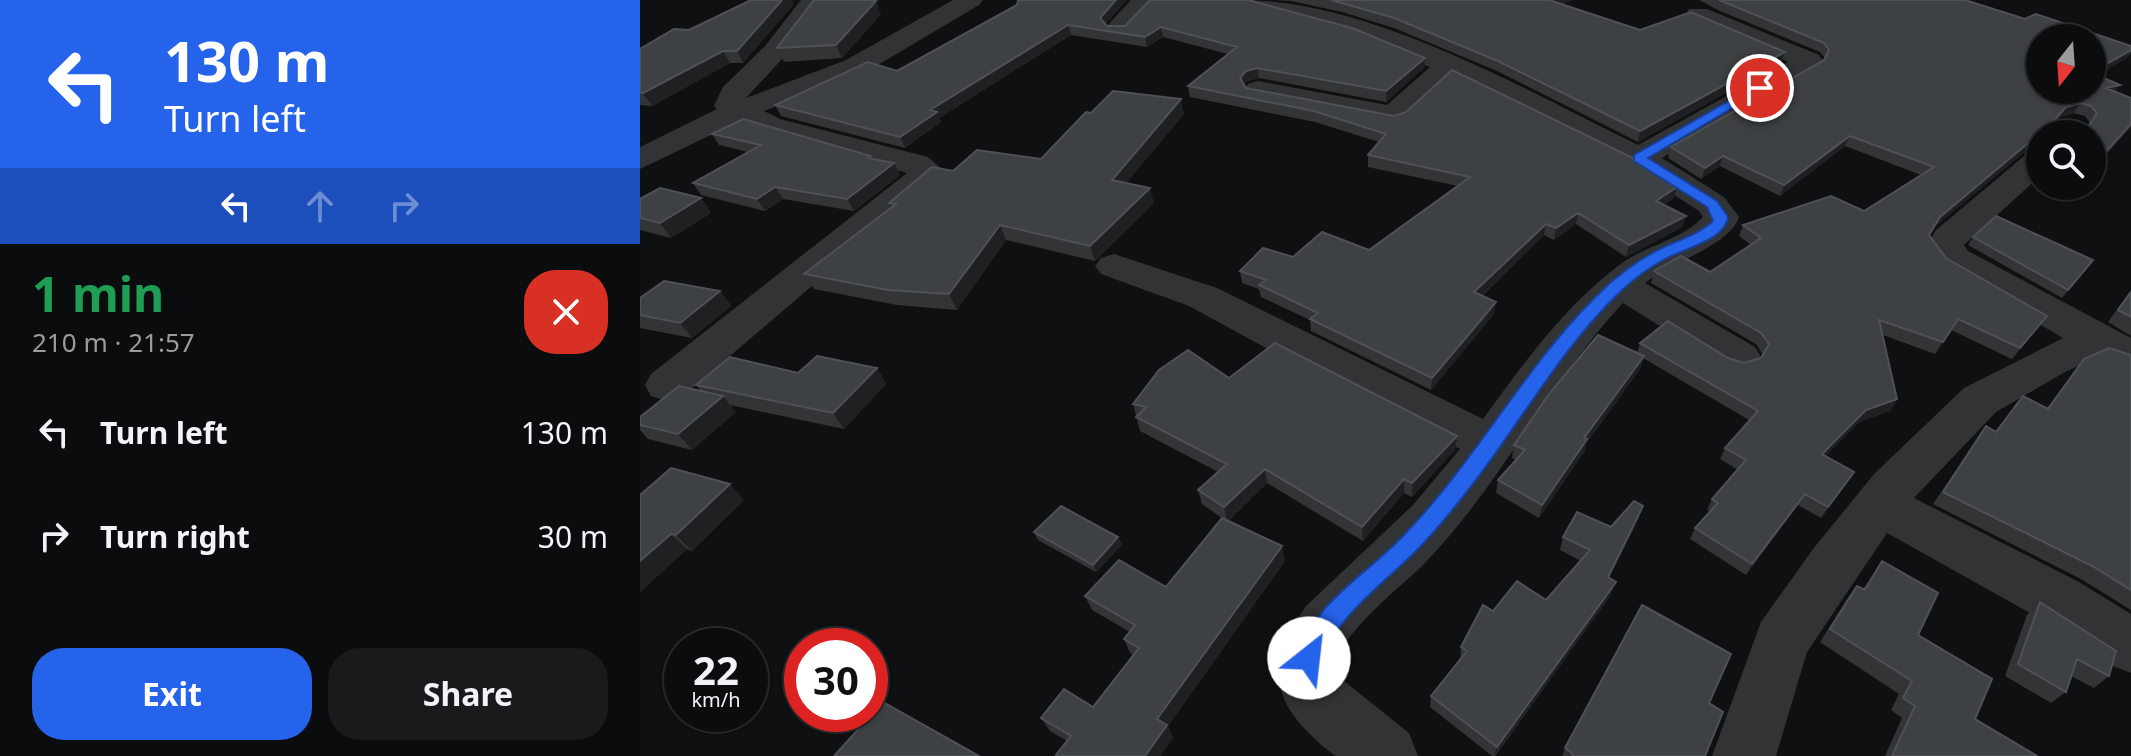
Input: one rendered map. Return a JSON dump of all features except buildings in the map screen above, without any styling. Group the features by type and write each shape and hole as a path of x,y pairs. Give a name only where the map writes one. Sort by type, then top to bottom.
{"street":[{"path":"667,385 924,176 926,170 893,157 769,125 735,112 729,106 733,93 774,52 814,0"},
{"path":"640,159 735,112 842,73 971,0"},
{"path":"1118,28 1145,0"},
{"path":"1252,0 1362,30 1448,65 1639,158 1712,204 1721,217 1711,232 1659,256 1618,285 1581,322 1456,491 1404,549 1349,596 1313,642 1305,673 1314,694 1340,720 1386,756"},
{"path":"1639,158 1809,61 1698,14"},
{"path":"1258,90 1393,115 1448,65"},
{"path":"2026,171 1949,238 1945,246 1955,259 2114,347"},
{"path":"1114,266 1203,297 1357,378 1491,443"},
{"path":"1618,285 1663,308 1740,357"},
{"path":"1744,756 1781,641 1880,504 1980,400 2050,361 2114,347"},
{"path":"1880,504 2059,600 2131,646"}],"route":[{"path":"1309,658 1313,642 1349,596 1404,549 1456,491 1581,322 1618,285 1659,256 1711,232 1720,222 1721,217 1712,204 1639,158 1760,88"}]}
